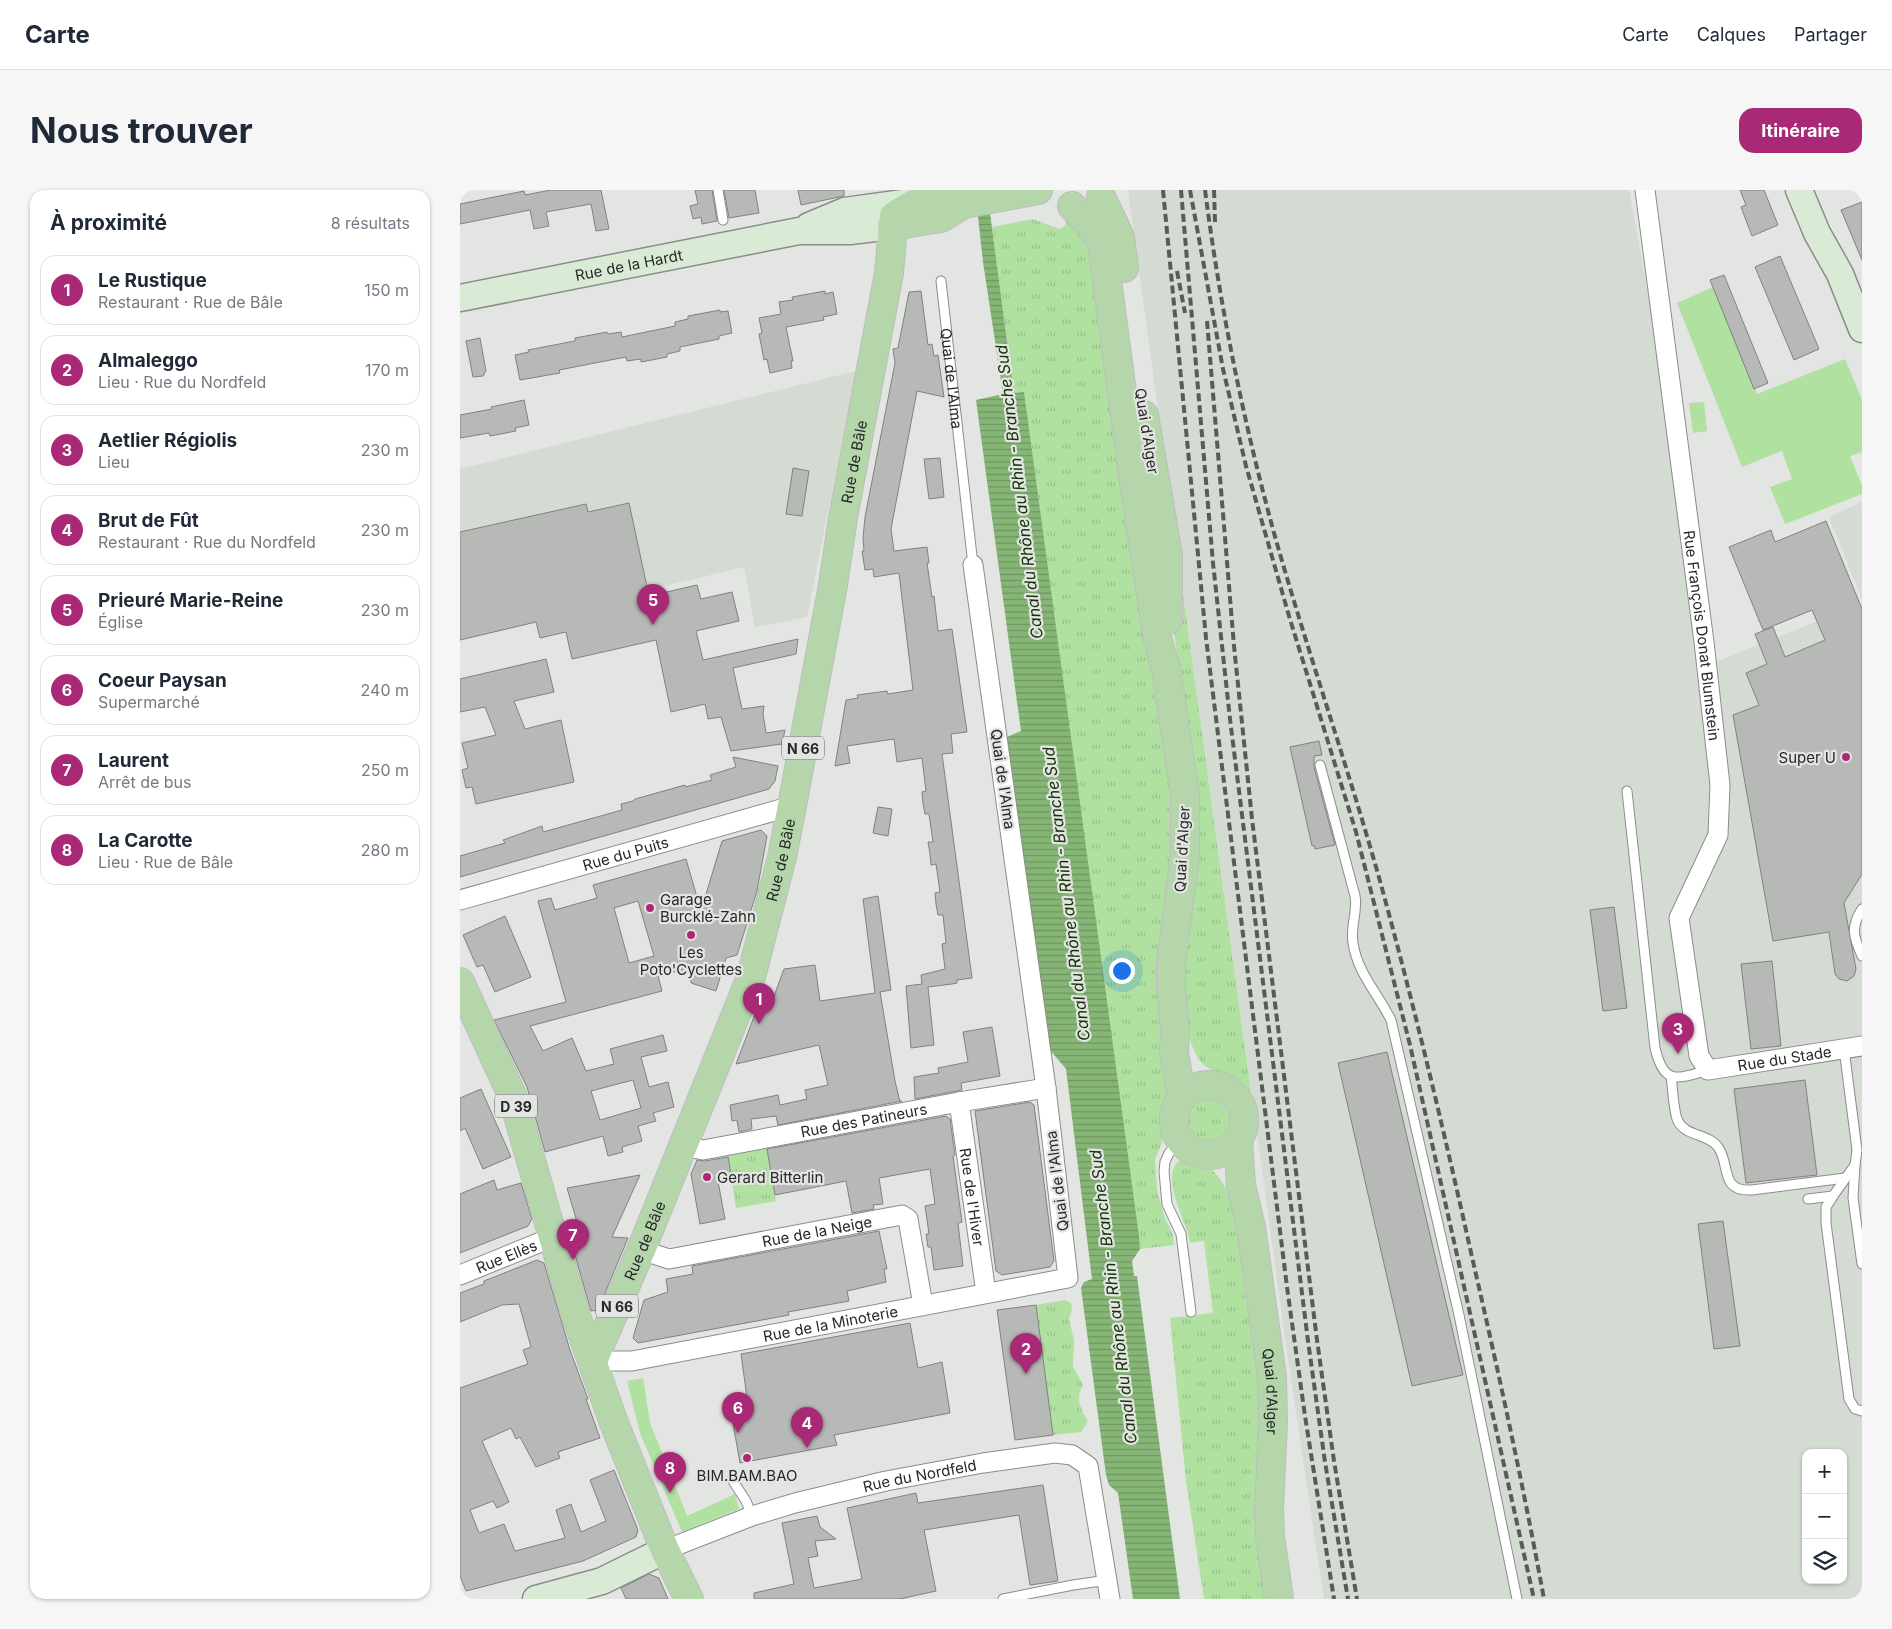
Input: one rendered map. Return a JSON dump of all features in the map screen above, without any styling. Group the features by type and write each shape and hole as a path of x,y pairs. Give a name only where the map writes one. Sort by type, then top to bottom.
{"main road":[{"path":"964,204 1038,190"},
{"path":"1799,190 1817,233 1840,274 1861,323"},
{"path":"1064,198 1080,208 1088,206 1104,194"},
{"name":"Quai d'Alger","path":"1104,194 1120,237 1149,449 1168,555 1169,644 1166,669"},
{"name":"Rue de la Hardt","path":"799,231 845,211 938,198 964,204"},
{"name":"Quai d'Alger","path":"1064,198 1089,224 1102,243 1158,641 1166,669 1185,795 1185,856 1171,964 1175,1062 1182,1098 1178,1104 1174,1127 1180,1141"},
{"path":"892,226 894,216 917,200"},
{"name":"Rue de la Hardt","path":"460,298 799,231 850,231 941,218 964,204"},
{"name":"Rue de Bâle","path":"593,1361 641,1250 751,977 782,857 792,806 889,273 892,226"},
{"name":"D 39","path":"460,982 512,1095 575,1313 593,1361"},
{"name":"Quai d'Alger","path":"1175,1030 1198,1071 1213,1085 1230,1092 1241,1106 1244,1123 1238,1140 1241,1185 1251,1227 1272,1377 1273,1422 1269,1509 1270,1536 1279,1599"},
{"path":"1182,1098 1196,1088 1213,1085"},
{"path":"1180,1141 1192,1152 1208,1156 1225,1152 1238,1140"},
{"path":"1208,1156 1241,1185"},
{"path":"593,1361 614,1423 666,1550 689,1599"},
{"path":"536,1599 602,1581 666,1550"}],"street":[{"name":"Rue François Donat Blumstein","path":"1645,190 1704,642 1720,785 1718,834 1679,918 1699,1056 1708,1070"},
{"name":"Quai de l'Alma","path":"973,565 1046,1088 1068,1278"},
{"name":"Rue du Puits","path":"460,900 792,806"},
{"name":"Rue du Stade","path":"1708,1070 1853,1048"},
{"name":"Rue des Patineurs","path":"683,1146 703,1150 959,1102 1046,1088"},
{"name":"Rue de l'Hiver","path":"959,1102 986,1293"},
{"name":"Rue de la Neige","path":"641,1250 669,1258 902,1215 908,1219 923,1305"},
{"name":"Rue Ellès","path":"460,1275 553,1237"},
{"name":"Rue de la Minoterie","path":"593,1361 632,1361 1068,1278"},
{"name":"Rue du Nordfeld","path":"666,1550 752,1516 795,1502 886,1481 982,1463 1055,1453 1072,1455 1088,1466 1108,1580"},
{"path":"1108,1580 1110,1599"}],"lane":[{"path":"718,190 724,220"},
{"name":"Quai de l'Alma","path":"941,281 973,565"},
{"path":"1320,765 1355,896 1356,910 1352,934 1356,957 1370,988 1391,1020 1459,1315 1517,1599"},
{"path":"1627,792 1658,1063 1664,1072 1680,1078 1708,1070"},
{"path":"1862,910 1855,919 1854,929 1856,942 1862,956"},
{"path":"1853,1048 1857,1150 1853,1198 1862,1264"},
{"path":"1671,1076 1677,1120 1694,1134 1708,1137 1716,1144 1721,1152 1728,1180 1738,1189 1752,1190 1846,1178"},
{"path":"1180,1141 1169,1153 1164,1171 1167,1204 1181,1234 1191,1312"},
{"path":"1855,1164 1826,1207 1826,1223 1849,1399 1855,1409 1862,1411"},
{"path":"1808,1199 1833,1196"},
{"path":"733,1481 746,1501 752,1516"},
{"path":"1003,1599 1108,1580"}],"shaded area":[{"path":"1128,190 1629,190 1716,662 1862,603 1862,1599 1324,1599 1286,1345"},
{"path":"856,371 807,617 755,627 744,567 460,639 460,469"},
{"path":"1862,502 1862,599 1829,517"}],"green space":[{"path":"1066,218 1094,241 1174,790 1172,1088 1163,1117 1162,1142 1155,1160 1157,1191 1165,1218 1173,1235 1174,1245 1140,1249 1024,393 1015,393 1012,379 992,227 1033,219 1059,229 1066,225"},
{"path":"1713,287 1757,394 1845,359 1862,400 1862,452 1850,456 1862,486 1862,494 1785,524 1770,487 1792,479 1782,451 1742,467 1677,303"},
{"path":"1704,402 1707,431 1693,433 1689,403"},
{"path":"1180,571 1251,1092 1241,1089 1205,1066 1199,1060 1187,1031 1181,986 1195,795 1174,632"},
{"path":"1212,1099 1220,1102 1226,1108 1229,1120 1226,1132 1220,1138 1204,1141 1196,1138 1190,1132 1187,1116 1190,1108 1196,1102"},
{"path":"726,1145 767,1147 776,1201 736,1208"},
{"path":"1182,1159 1202,1163 1217,1175 1228,1191 1236,1210 1259,1348 1270,1599 1204,1599 1186,1481 1170,1318 1213,1313 1204,1241 1190,1243 1173,1186 1172,1175 1175,1166"},
{"path":"1065,1300 1071,1303 1072,1310 1069,1319 1074,1340 1073,1366 1083,1385 1079,1399 1088,1421 1081,1432 1053,1435 1036,1305"},
{"path":"643,1378 650,1423 687,1516 735,1494 739,1509 682,1532 640,1433 627,1381"}],"water":[{"name":"Canal du Rhône au Rhin - Branche Sud","path":"975,190 987,190 1012,379 1015,393 1024,392 1139,1236 1140,1249 1132,1261 1134,1276 1137,1276 1180,1599 1133,1599 1118,1493 1109,1485 1106,1475 1081,1288 1084,1282 1092,1279 1066,1069 1050,1050 1007,737 1021,731 976,400 1003,394 983,262"}],"building":[{"path":"551,190 601,190 609,229 596,231 591,204 546,212 549,226 534,229 530,210 460,224 460,204 524,191 525,195"},
{"path":"695,190 712,190 717,221 702,224 701,217 693,219 690,206 698,204"},
{"path":"724,190 755,190 759,213 729,218"},
{"path":"798,190 844,190 844,196 801,205"},
{"path":"1740,190 1764,190 1778,225 1752,236 1741,207 1746,205"},
{"path":"1862,202 1862,260 1841,210"},
{"path":"1780,256 1819,349 1794,360 1755,267"},
{"path":"1724,275 1768,383 1754,389 1710,280"},
{"path":"825,291 825,294 833,292 837,314 823,317 824,320 786,327 793,361 791,361 792,368 770,373 767,359 764,360 759,334 762,333 759,318 781,314 779,302 793,300 792,297"},
{"path":"921,291 928,345 932,344 934,356 938,355 944,397 917,391 891,529 894,551 927,547 929,563 927,563 932,597 934,596 938,631 952,629 967,732 951,734 953,753 942,754 972,978 957,980 957,983 928,987 934,1045 911,1048 906,986 922,984 921,975 945,969 942,944 946,943 943,915 938,915 936,904 935,893 940,892 936,864 931,865 928,842 933,842 929,814 925,814 923,803 922,792 926,791 922,758 897,762 894,739 847,746 850,763 835,766 846,700 858,698 857,695 887,691 888,694 913,690 899,573 874,577 873,569 865,570 862,551 864,551 865,517 895,363 893,349 898,348 909,292"},
{"path":"720,310 720,312 728,311 732,333 719,336 719,339 680,347 680,351 667,354 667,357 641,362 641,359 627,361 626,357 559,370 560,373 520,380 515,355 529,352 528,350 575,341 575,338 607,332 608,334 621,332 622,337 675,326 675,322 688,319 688,316"},
{"path":"480,338 486,371 483,376 473,377 466,341"},
{"path":"524,400 529,425 515,428 516,431 490,436 489,433 460,438 460,415"},
{"path":"940,458 944,497 929,499 924,459"},
{"path":"793,468 809,471 802,516 786,514"},
{"path":"629,503 649,596 697,585 701,599 732,592 739,621 696,631 703,660 798,639 796,654 733,668 742,709 764,706 763,714 766,733 785,730 782,744 731,751 721,717 708,719 705,704 671,712 656,640 572,659 566,632 540,638 536,622 460,640 460,532 586,504 588,512"},
{"path":"1826,521 1862,609 1862,874 1844,903 1856,969 1854,976 1847,981 1839,979 1835,974 1829,932 1773,941 1733,715 1759,705 1746,673 1767,664 1755,634 1773,627 1785,657 1825,640 1812,610 1763,630 1729,547 1771,530 1775,542"},
{"path":"546,659 554,692 514,701 525,729 561,720 574,782 476,804 472,787 466,788 462,770 468,768 462,743 496,735 485,707 460,712 460,679"},
{"path":"1319,741 1322,755 1314,756 1314,767 1335,845 1315,849 1314,845 1312,846 1290,747"},
{"path":"733,757 778,766 775,781 769,789 460,877 460,856 505,843 503,840 542,826 543,832 622,810 621,804 635,799 685,785 685,787 712,780 710,775 736,767"},
{"path":"878,807 892,809 888,836 873,833"},
{"path":"761,830 767,836 757,891 737,955 726,958 716,991 691,983 690,968 658,976 662,991 530,1026 543,1051 572,1038 586,1071 614,1064 610,1049 663,1035 667,1051 641,1057 649,1087 668,1082 674,1107 653,1113 656,1121 638,1126 642,1141 622,1147 623,1152 608,1156 603,1136 545,1152 527,1087 494,1020 566,1002 538,901 551,898 555,910 597,898 593,885 686,859 701,911 722,841","holes":["638,901 654,956 629,963 614,908","633,1080 641,1108 600,1120 591,1091"]},
{"path":"878,896 891,990 880,992 900,1101 778,1125 776,1116 751,1119 752,1129 739,1132 737,1120 732,1121 730,1105 778,1095 780,1105 807,1099 805,1090 828,1085 819,1045 736,1064 757,1009 770,1007 784,969 815,965 820,1001 875,993 863,899"},
{"path":"1614,907 1627,1008 1603,1011 1590,910"},
{"path":"505,916 531,977 495,992 483,965 477,967 463,935"},
{"path":"1772,961 1781,1046 1751,1049 1741,964"},
{"path":"992,1027 1000,1076 961,1083 962,1090 915,1099 914,1077 939,1073 938,1068 968,1062 963,1032"},
{"path":"1387,1052 1463,1375 1412,1386 1338,1063"},
{"path":"1805,1080 1817,1175 1746,1183 1734,1089"},
{"path":"481,1089 511,1157 483,1169 465,1128 460,1131 460,1098"},
{"path":"1030,1102 1034,1105 1054,1261 1050,1267 1002,1275 996,1271 975,1111"},
{"path":"946,1116 950,1119 955,1155 953,1156 962,1222 958,1223 963,1266 934,1270 931,1247 928,1247 926,1234 929,1234 925,1206 935,1204 930,1169 879,1178 883,1204 873,1205 874,1209 852,1213 846,1181 775,1195 767,1149"},
{"path":"728,1157 731,1174 717,1176 725,1219 700,1224 691,1174 697,1160 705,1161"},
{"path":"640,1175 612,1237 628,1238 598,1310 591,1311 566,1224 577,1222 567,1188"},
{"path":"494,1180 497,1190 521,1183 532,1219 528,1226 460,1253 460,1194"},
{"path":"1723,1221 1740,1346 1714,1349 1698,1224"},
{"path":"879,1231 887,1269 884,1269 886,1282 847,1291 849,1301 788,1312 789,1315 638,1343 633,1338 644,1300 668,1292 666,1279 693,1274 692,1266"},
{"path":"537,1260 544,1263 570,1350 600,1438 558,1452 560,1458 536,1467 520,1437 516,1439 511,1428 482,1441 509,1502 497,1508 493,1501 470,1510 479,1533 504,1524 515,1551 565,1538 556,1510 571,1504 581,1532 606,1521 590,1480 614,1470 638,1530 636,1537 583,1561 466,1591 460,1576 460,1388 528,1364 523,1350 531,1347 519,1304 502,1305 460,1322 460,1293 484,1284 484,1281"},
{"path":"1036,1305 1053,1435 1015,1440 997,1310"},
{"path":"910,1323 918,1368 942,1362 950,1413 834,1435 837,1445 740,1463 729,1401 747,1398 741,1354"},
{"path":"1043,1485 1058,1581 1030,1585 1019,1515 924,1530 936,1591 900,1599 754,1599 754,1593 794,1584 782,1523 817,1516 820,1527 836,1539 815,1541 818,1556 808,1558 814,1588 862,1579 847,1508 916,1493 918,1503"},
{"path":"649,1574 659,1578 668,1599 626,1599 621,1588"}],"railway":[{"path":"1163,190 1206,638 1287,1287 1334,1599"},
{"path":"1181,190 1213,563 1230,719 1308,1341 1325,1462 1348,1599"},
{"path":"1190,190 1223,369 1246,466 1289,616 1356,832 1410,1045 1534,1599"},
{"path":"1205,190 1225,320 1252,448 1274,533 1367,837 1405,974 1440,1115 1491,1342 1519,1470 1544,1599"},
{"path":"1214,190 1215,222"},
{"path":"1177,271 1185,313"},
{"path":"1207,321 1234,646 1252,819 1317,1340 1334,1461 1357,1599"}],"place":[{"name":"Prieuré Marie-Reine","path":"653,625"},
{"name":"Super U","path":"1846,757"},
{"name":"Garage Burcklé-Zahn","path":"650,908"},
{"name":"Les Poto'Cyclettes","path":"691,935"},
{"name":"Le Rustique","path":"759,1024"},
{"name":"Aetlier Régiolis","path":"1678,1054"},
{"name":"Gerard Bitterlin","path":"707,1177"},
{"name":"Laurent","path":"573,1260"},
{"name":"Almaleggo","path":"1026,1374"},
{"name":"Coeur Paysan","path":"738,1433"},
{"name":"Brut de Fût","path":"807,1448"},
{"name":"BIM.BAM.BAO","path":"747,1458"},
{"name":"La Carotte","path":"670,1493"}]}
